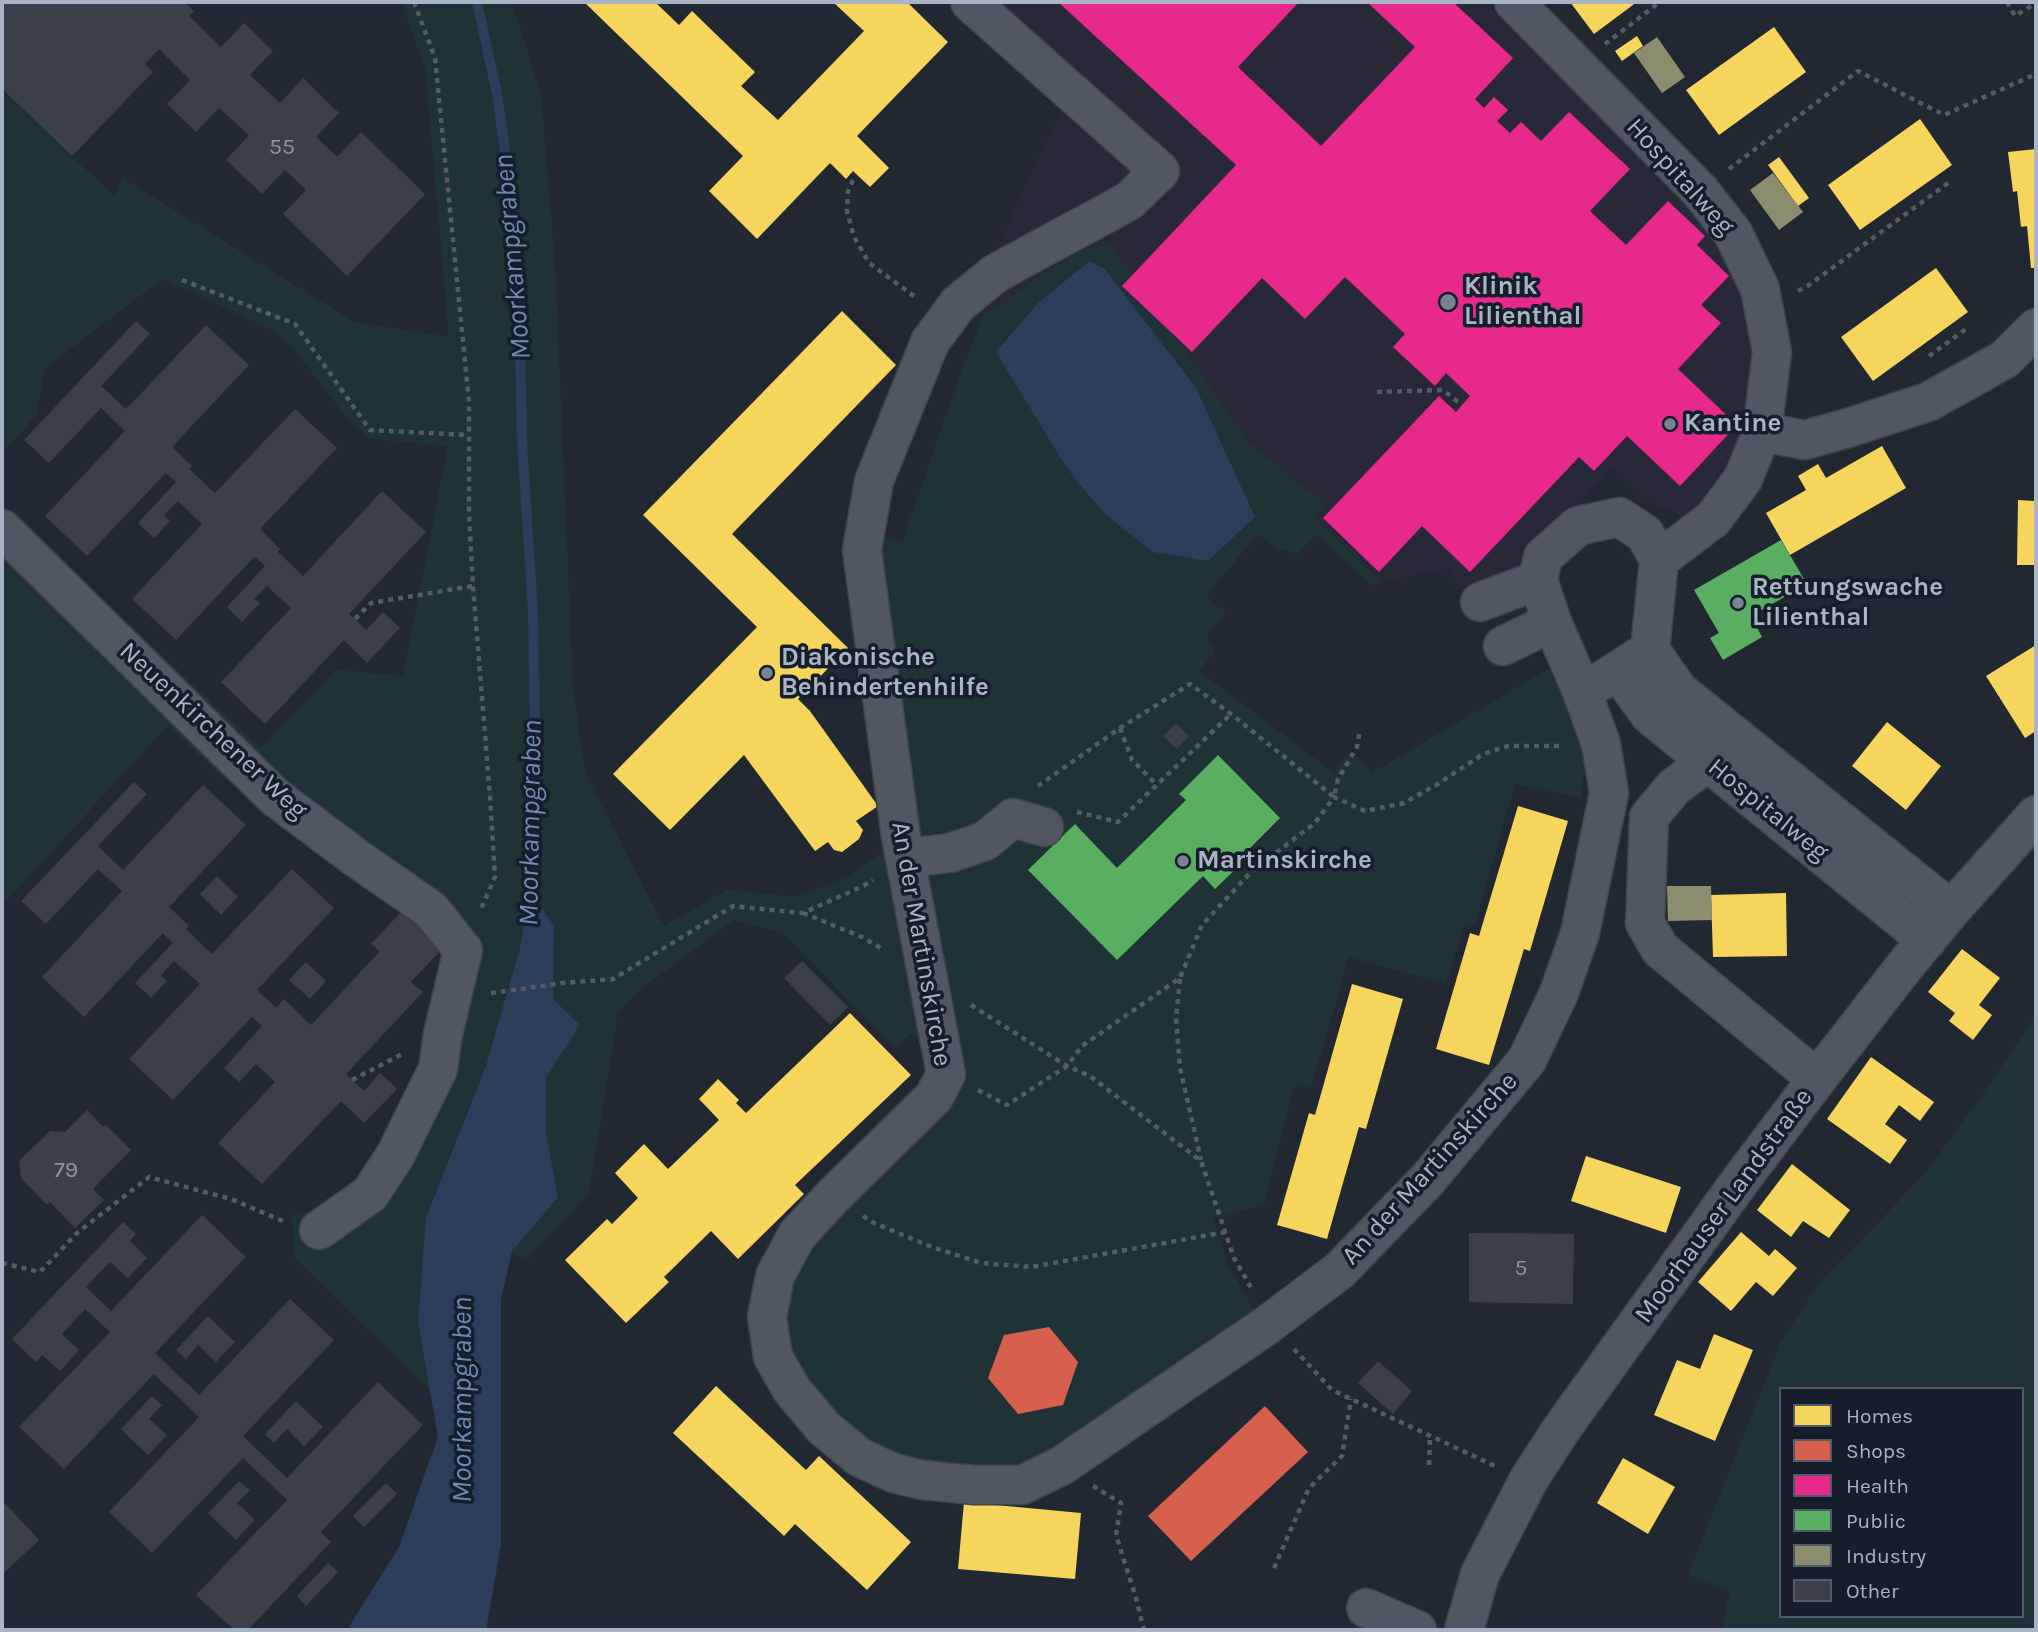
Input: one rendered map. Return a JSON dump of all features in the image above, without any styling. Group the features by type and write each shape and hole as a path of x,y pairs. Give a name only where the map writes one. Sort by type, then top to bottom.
{"street":[{"name":"An der Martinskirche","path":"970,2 1160,171 1129,201 996,273 957,304 930,342 874,481 862,550 885,732 905,858 946,1074 934,1097 797,1235 775,1276 767,1317 774,1357 792,1390 824,1428 859,1457 894,1473 922,1480 975,1485 1022,1485 1061,1466 1270,1323 1340,1270 1428,1179 1527,1060 1559,993 1580,933 1609,793 1601,744 1581,689"},
{"name":"Hospitalweg","path":"1514,2 1700,191 1734,233 1760,289 1772,352 1762,432 1743,479 1713,519 1659,561"},
{"path":"1762,432 1805,440 1928,402 2006,359 2036,328"},
{"path":"1619,517 1645,534 1659,561 1650,650 1603,680 1581,689 1552,622 1538,580 1543,557 1578,526 1619,517"},
{"name":"Neuenkirchener Weg","path":"2,529 275,797 431,910 463,950"},
{"path":"1480,602 1538,580"},
{"path":"1503,646 1552,622"},
{"name":"Hospitalweg","path":"1650,650 1679,691 1951,910"},
{"name":"Hospitalweg","path":"1618,671 1650,715 1927,940"},
{"path":"1740,740 1674,787 1649,817 1645,923 1660,949 1817,1079"},
{"name":"Moorhauser Landstraße","path":"1464,1630 1480,1574 1528,1481 1560,1431 1817,1079 1951,910 2036,816"},
{"path":"905,858 950,853 1029,822"},
{"path":"319,1230 370,1194 395,1156 438,1069 443,1034 463,950"},
{"path":"1366,1608 1417,1630"}],"path":[{"path":"414,2 435,58 469,402 473,586 495,877 463,950"},
{"path":"1577,65 1660,2"},
{"path":"2007,2 2015,16 2036,3"},
{"path":"1700,191 1858,71 1944,115 2036,74"},
{"path":"853,180 848,191 848,211 854,237 869,263 946,318"},
{"path":"1764,308 1809,285 1948,183"},
{"path":"182,280 295,324 370,430 468,435"},
{"path":"1377,392 1443,390 1462,405"},
{"path":"355,619 371,603 473,586"},
{"path":"1231,714 1118,822 1078,812 1029,822 1034,789 1120,728 1190,684 1231,714 1334,797 1365,811 1404,803 1483,754 1508,746 1601,744"},
{"path":"1120,728 1132,760 1157,785"},
{"path":"1360,729 1357,747 1338,779 1334,797 1315,823 1252,871 1202,925 1180,978 1176,1018 1180,1068 1201,1161 1234,1258 1270,1323 1332,1390 1528,1481"},
{"path":"803,913 863,886 905,858"},
{"path":"494,993 613,979 733,906 803,913 862,937 1067,1066 1090,1076 1201,1161"},
{"path":"946,1074 1007,1105 1067,1066 1082,1046 1180,978"},
{"path":"352,1080 443,1034"},
{"path":"2,1263 40,1272 77,1233 149,1177 231,1199 284,1222 319,1230"},
{"path":"833,1196 874,1223 932,1247 981,1263 1031,1267 1226,1233"},
{"path":"1274,1568 1309,1488 1342,1455 1351,1399"},
{"path":"1429,1465 1430,1436"},
{"path":"1061,1466 1121,1503 1116,1535 1144,1630"}],"shaded area":[{"name":"Klinik Lilienthal","path":"979,2 1484,2 1718,237 1743,288 1755,342 1754,408 1712,502 1684,517 1648,501 1613,468 1512,570 1478,589 1461,590 1450,568 1381,582 1314,518 1326,505 1250,443 1110,244 1079,250 984,315 991,260 1061,111 1060,76"}],"green space":[{"path":"401,2 512,2 541,95 555,263 573,688 585,773 664,926 727,890 797,897 848,877 890,847 877,535 902,542 961,372 984,315 1079,250 1110,244 1250,443 1326,505 1314,518 1381,582 1371,585 1317,534 1298,554 1276,548 1258,534 1206,596 1226,613 1206,636 1215,651 1199,671 1334,773 1346,756 1360,758 1372,773 1555,665 1586,756 1581,798 1515,784 1475,924 1464,925 1446,984 1349,957 1311,1088 1295,1084 1264,1204 1213,1219 1228,1265 1258,1318 1036,1467 914,1468 870,1449 789,1365 785,1307 800,1260 962,1068 910,1033 896,1049 782,932 734,920 642,988 618,1012 589,1194 525,1261 512,1252 501,1299 501,1544 486,1630 347,1630 399,1547 438,1437 430,1390 295,1259 292,1216 344,1197 375,1166 421,1069 453,954 427,922 294,835 217,772 167,726 4,904 2,916 2,507 261,748 336,670 403,676 448,446 371,439 351,423 291,345 269,328 162,279 44,369 37,414 2,454 2,91 114,196 123,178 354,322 449,337 425,67"},
{"path":"2036,1016 2036,1630 1721,1630 1730,1591 1688,1575 1781,1342 1820,1282 1923,1176"}],"water":[{"path":"1090,261 1105,269 1196,388 1255,517 1208,561 1153,552 1105,514 1060,457 996,352 1038,303"},
{"path":"530,891 554,926 553,999 580,1025 546,1077 546,1133 558,1197 512,1251 501,1299 501,1544 486,1630 347,1630 399,1547 438,1437 418,1322 426,1218 486,1066 520,948"}],"building: Homes":[{"path":"584,2 655,2 679,25 692,11 755,72 741,86 778,120 864,31 833,2 907,2 948,42 857,136 889,168 870,187 853,171 846,179 830,163 757,239 709,191 743,156"},
{"path":"1570,2 1637,2 1594,34"},
{"path":"1774,27 1806,72 1719,135 1686,90"},
{"path":"1637,36 1643,46 1622,61 1615,51"},
{"path":"1920,119 1952,165 1860,230 1828,185"},
{"path":"2036,149 2036,268 2031,268 2027,226 2021,227 2017,191 2013,192 2008,152"},
{"path":"1779,157 1809,198 1798,206 1768,165"},
{"path":"1936,268 1968,312 1873,381 1841,337"},
{"path":"842,311 896,365 732,534 848,648 798,699 810,711 878,806 856,821 863,830 859,839 842,852 834,850 828,842 815,851 744,755 670,830 613,774 757,627 643,515"},
{"path":"1882,446 1906,488 1790,555 1766,513 1806,490 1798,476 1818,464 1826,478"},
{"path":"2036,498 2036,565 2017,565 2018,500 2034,501"},
{"path":"2036,645 2036,731 2025,738 1986,676"},
{"path":"1887,722 1941,766 1906,810 1852,766"},
{"path":"1518,806 1568,821 1530,951 1524,949 1489,1065 1436,1049 1470,933 1479,936"},
{"path":"1786,893 1787,956 1713,957 1711,895"},
{"path":"1962,949 2000,978 1979,1005 1992,1015 1973,1040 1949,1021 1955,1013 1928,992"},
{"path":"1352,984 1403,999 1366,1129 1359,1127 1327,1239 1277,1225 1309,1113 1315,1115"},
{"path":"850,1013 911,1075 795,1185 804,1194 738,1259 711,1231 664,1277 669,1282 626,1323 565,1260 607,1219 612,1224 638,1198 615,1173 644,1144 668,1169 719,1120 699,1099 718,1079 739,1100 736,1103 746,1113"},
{"path":"1871,1057 1934,1102 1920,1121 1899,1105 1885,1124 1907,1140 1890,1164 1827,1119"},
{"path":"1586,1156 1681,1187 1666,1233 1571,1201"},
{"path":"1792,1164 1850,1210 1829,1238 1803,1221 1791,1237 1757,1210"},
{"path":"1741,1232 1769,1256 1775,1249 1797,1268 1773,1296 1756,1282 1731,1311 1698,1282"},
{"path":"1714,1334 1753,1350 1715,1441 1654,1415 1677,1360 1700,1369"},
{"path":"716,1386 806,1470 819,1456 911,1542 867,1590 795,1524 784,1536 673,1433"},
{"path":"1623,1458 1675,1487 1648,1534 1597,1503"},
{"path":"964,1502 1081,1513 1075,1579 958,1569"}],"building: Shops":[{"path":"1049,1327 1078,1362 1063,1405 1018,1414 988,1378 1004,1335"},
{"path":"1265,1406 1308,1452 1191,1561 1148,1516"}],"building: Health":[{"name":"Klinik Lilienthal","path":"1058,2 1299,2 1238,67 1321,146 1415,47 1367,2 1453,2 1513,58 1475,99 1484,108 1494,97 1508,110 1497,121 1510,133 1521,122 1541,141 1569,112 1630,169 1590,211 1626,245 1668,201 1705,236 1697,245 1729,276 1701,305 1721,323 1678,369 1737,425 1680,486 1627,436 1594,471 1579,457 1470,572 1422,526 1379,572 1323,518 1439,396 1456,412 1470,396 1446,373 1435,386 1393,347 1405,334 1345,277 1305,319 1262,278 1192,352 1122,286 1236,165"}],"building: Public":[{"name":"Rettungswache Lilienthal","path":"1781,540 1807,584 1751,616 1762,637 1723,660 1710,638 1719,633 1694,590"},
{"name":"Martinskirche","path":"1218,755 1280,818 1246,852 1250,855 1215,889 1203,876 1117,960 1028,870 1075,824 1117,868 1186,800 1179,794"}],"building: Industry":[{"path":"1657,37 1685,77 1662,93 1634,53"},
{"path":"1773,173 1803,212 1779,230 1750,190"},
{"path":"1667,886 1711,886 1712,920 1668,921"}],"building: Other":[{"path":"2,2 184,2 194,11 189,16 221,47 244,23 273,51 250,75 280,103 303,78 339,113 316,137 337,157 361,132 425,194 347,276 283,214 306,190 285,170 262,194 226,160 249,135 219,108 196,132 167,104 190,80 159,49 145,64 153,72 72,156 2,89"},
{"path":"136,321 150,334 101,386 126,409 206,325 249,365 172,447 192,466 189,469 215,493 295,409 337,448 260,529 280,549 278,552 303,576 382,491 426,532 349,614 366,630 383,612 400,628 367,663 344,640 265,724 221,682 291,608 267,586 254,599 260,603 242,622 227,607 265,566 259,560 254,557 176,640 132,599 202,524 178,501 164,515 170,521 154,538 138,523 176,482 166,473 87,556 45,516 125,431 101,408 49,463 24,440"},
{"path":"1176,723 1189,736 1177,749 1163,736"},
{"path":"134,782 147,794 98,846 123,870 203,785 246,825 169,907 189,926 186,929 212,954 292,869 334,908 257,990 276,1008 284,999 311,1025 380,951 371,944 402,911 442,949 411,982 423,992 346,1074 364,1091 380,1073 397,1089 364,1123 341,1101 262,1184 218,1143 275,1082 256,1064 239,1082 224,1068 262,1026 252,1017 173,1100 129,1059 200,984 174,961 161,975 167,981 151,998 135,983 173,943 163,933 84,1017 42,977 122,891 98,869 46,924 21,901"},
{"path":"217,876 238,897 221,915 200,894"},
{"path":"802,961 848,1007 830,1025 784,978"},
{"path":"306,962 326,981 310,999 289,980"},
{"path":"87,1110 131,1150 93,1189 104,1200 75,1228 50,1202 47,1205 21,1178 19,1161 50,1131 65,1132"},
{"path":"202,1215 246,1257 155,1353 199,1395 290,1299 334,1340 243,1436 287,1478 378,1382 423,1425 321,1532 331,1542 248,1630 234,1630 196,1595 287,1500 243,1458 152,1553 109,1512 199,1417 154,1374 64,1469 19,1427 110,1332 85,1309 62,1334 79,1350 60,1371 42,1355 36,1362 12,1339 123,1222 136,1234 130,1241 147,1258 128,1278 110,1262 86,1287 111,1311"},
{"path":"1469,1233 1574,1234 1573,1304 1469,1302"},
{"path":"208,1316 235,1342 216,1362 198,1345 186,1359 176,1350"},
{"path":"1378,1361 1412,1391 1393,1414 1358,1383"},
{"path":"152,1396 162,1405 149,1419 167,1435 148,1455 121,1429"},
{"path":"296,1401 323,1427 304,1446 287,1429 274,1443 265,1434"},
{"path":"239,1481 250,1490 237,1503 255,1520 236,1540 208,1513"},
{"path":"386,1483 397,1494 364,1527 353,1516"},
{"path":"2,1500 39,1540 2,1575"},
{"path":"328,1563 338,1572 306,1606 297,1596"}],"waterway":[{"name":"Moorkampgraben","path":"477,2 497,94 518,243 522,441 533,613 537,834 530,905"}],"place":[{"name":"Klinik Lilienthal","path":"1448,302"},
{"name":"Kantine","path":"1670,424"},
{"name":"Rettungswache Lilienthal","path":"1738,603"},
{"name":"Diakonische Behindertenhilfe","path":"767,673"},
{"name":"Martinskirche","path":"1183,861"}]}
